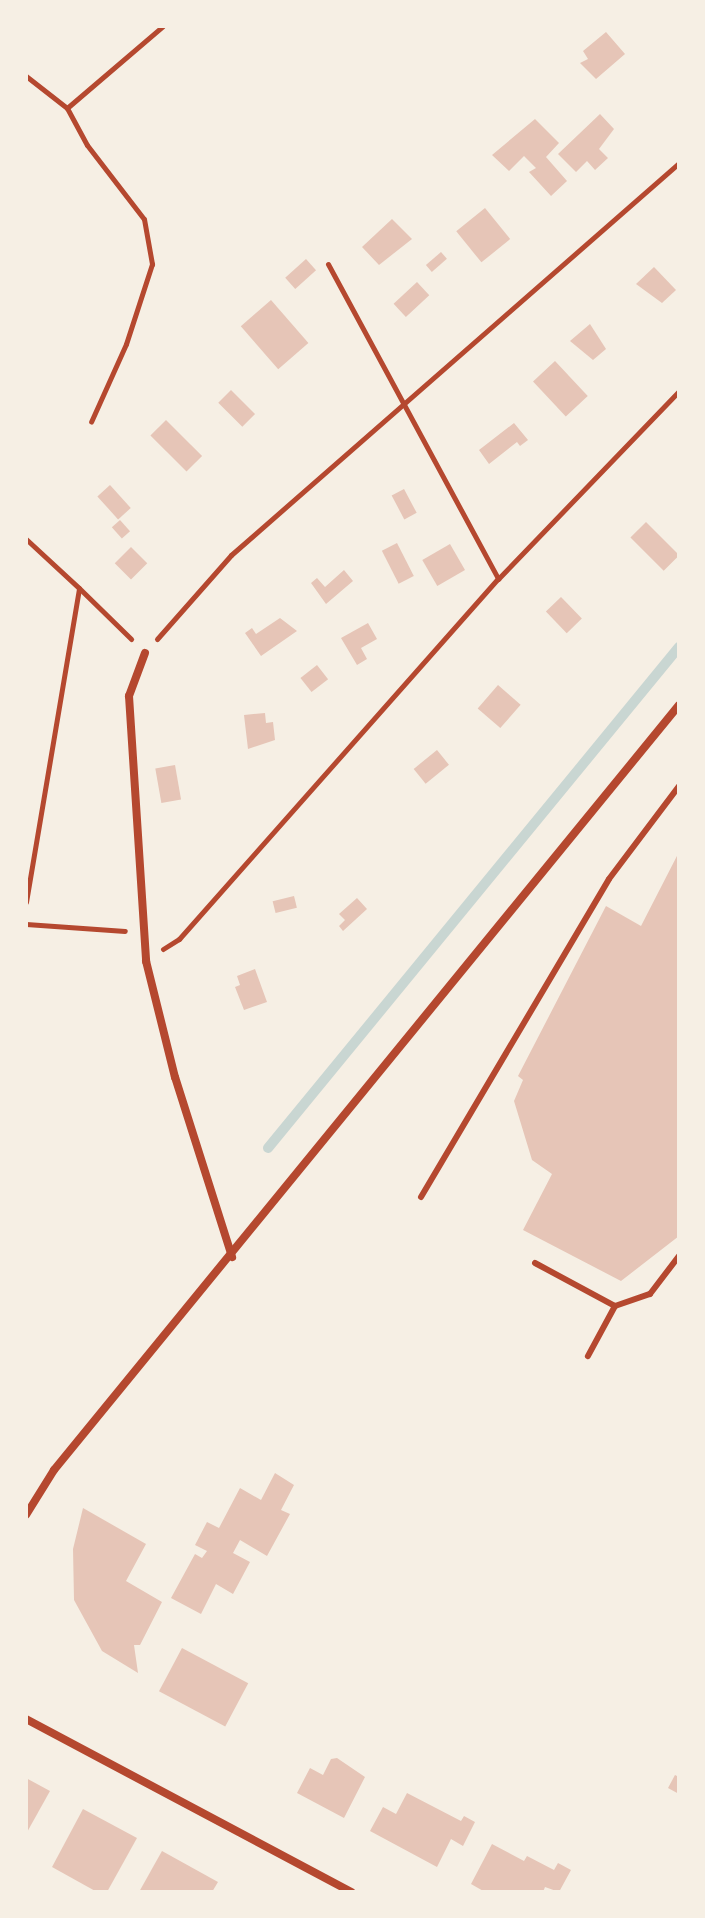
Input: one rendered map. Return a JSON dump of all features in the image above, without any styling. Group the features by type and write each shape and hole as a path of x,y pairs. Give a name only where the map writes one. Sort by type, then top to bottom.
{"street":[{"path":"145,653 129,696 146,961 175,1077 232,1257"},
{"path":"26,1515 54,1470 232,1257 679,705"},
{"path":"26,1719 352,1892"}],"lane":[{"path":"421,1197 609,879 679,786"},
{"path":"588,1356 615,1306 650,1294 679,1256"},
{"path":"535,1263 615,1306"}],"path":[{"path":"67,108 163,26"},
{"path":"26,76 67,108 87,145 144,219 152,264 126,344 91,422"},
{"path":"26,539 145,653 231,555 679,163"},
{"path":"328,264 498,579"},
{"path":"146,961 179,939 498,579 679,391"},
{"path":"26,902 79,588"},
{"path":"26,924 143,932"}],"building":[{"path":"606,32 625,54 596,79 580,63 588,59 583,51"},
{"path":"600,114 614,129 599,149 608,158 595,170 587,161 576,172 558,154"},
{"path":"535,119 559,143 546,157 567,181 551,196 529,172 536,168 524,156 509,171 492,155"},
{"path":"485,208 510,239 481,262 456,231"},
{"path":"392,219 412,239 379,265 362,247"},
{"path":"441,252 447,259 432,272 426,265"},
{"path":"306,259 316,270 295,289 285,278"},
{"path":"654,267 676,290 662,303 636,284"},
{"path":"417,282 429,295 406,317 394,304"},
{"path":"271,300 308,343 278,369 241,326"},
{"path":"590,324 606,349 593,360 570,341"},
{"path":"555,361 588,396 566,417 533,381"},
{"path":"231,390 255,414 242,427 218,403"},
{"path":"166,420 202,456 187,472 150,436"},
{"path":"514,423 528,440 520,446 517,442 489,464 479,450"},
{"path":"110,485 131,508 118,519 97,496"},
{"path":"404,489 417,513 404,519 392,496"},
{"path":"120,520 130,531 122,539 112,527"},
{"path":"646,522 679,555 664,571 630,538"},
{"path":"397,543 414,576 399,584 382,551"},
{"path":"450,544 465,570 437,586 422,560"},
{"path":"131,547 147,563 131,580 115,563"},
{"path":"344,570 353,581 326,604 311,583 317,578 325,587"},
{"path":"561,597 582,619 567,633 546,612"},
{"path":"280,618 297,631 261,656 245,633 252,628 256,634"},
{"path":"368,623 377,639 361,648 367,659 357,665 341,638"},
{"path":"317,665 328,679 312,692 300,678"},
{"path":"498,685 521,705 500,728 478,708"},
{"path":"265,713 266,723 273,722 275,740 248,749 244,715"},
{"path":"437,750 449,765 426,784 414,769"},
{"path":"175,765 181,799 161,803 155,768"},
{"path":"679,852 679,1236 621,1281 523,1230 552,1174 532,1160 514,1101 523,1080 518,1076 606,906 641,926"},
{"path":"294,896 297,908 276,913 273,901"},
{"path":"357,898 367,909 343,931 339,926 345,920 339,914"},
{"path":"255,969 267,1002 244,1010 235,987 240,985 237,976"},
{"path":"275,1473 294,1485 281,1510 290,1514 267,1556 240,1540 233,1553 250,1562 233,1594 216,1584 201,1614 171,1598 195,1554 202,1558 207,1551 195,1545 207,1522 219,1528 240,1488 261,1500"},
{"path":"83,1508 146,1544 126,1581 162,1602 140,1645 134,1645 138,1673 102,1651 74,1600 73,1549"},
{"path":"182,1648 248,1683 225,1726 159,1691"},
{"path":"337,1758 365,1777 344,1818 297,1793 310,1768 323,1775 331,1759"},
{"path":"675,1775 679,1777 679,1794 668,1788"},
{"path":"26,1778 50,1791 26,1834"},
{"path":"407,1793 461,1821 464,1816 475,1822 463,1846 451,1839 437,1867 370,1831 383,1807 396,1814"},
{"path":"83,1809 137,1838 107,1892 97,1892 52,1867"},
{"path":"492,1844 524,1861 527,1856 554,1870 558,1863 571,1870 559,1892 545,1887 543,1892 485,1892 471,1884"},
{"path":"162,1851 218,1882 212,1892 139,1892"}],"waterway":[{"path":"268,1148 679,647"}]}
